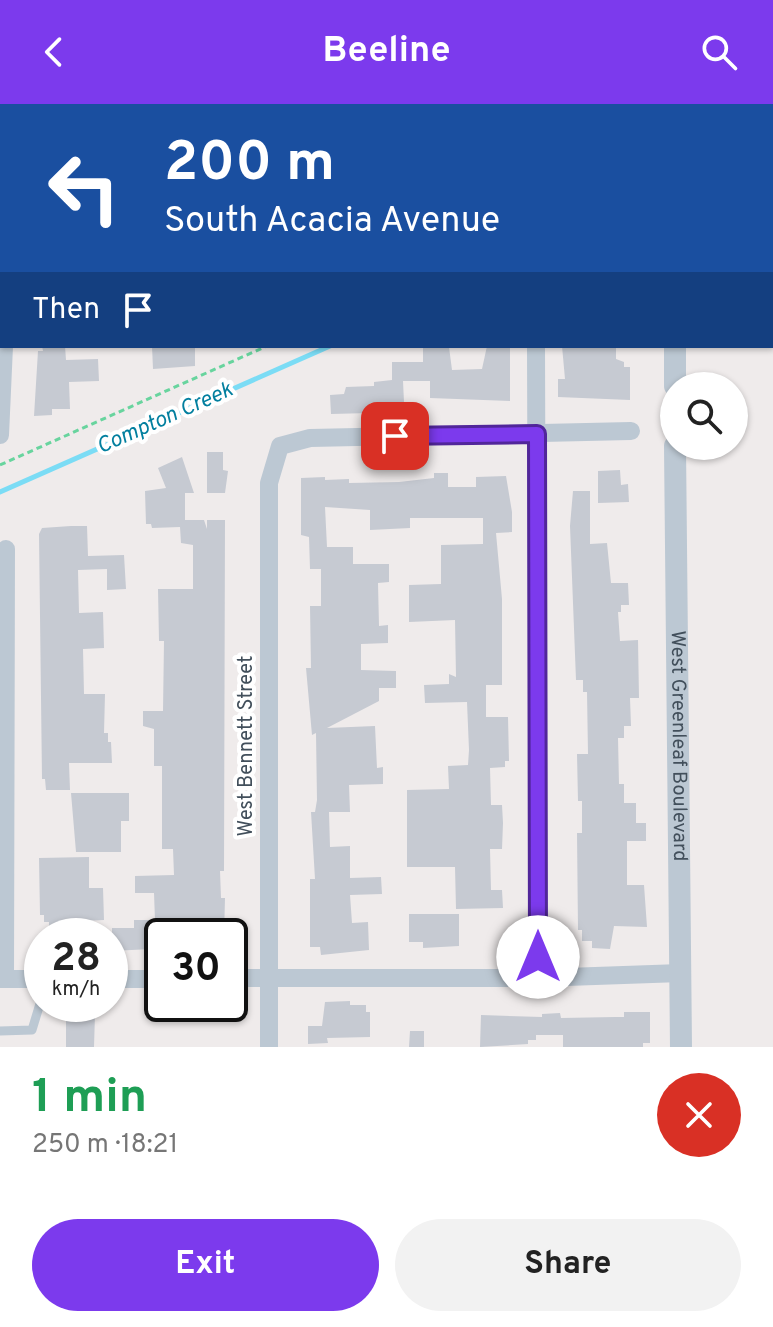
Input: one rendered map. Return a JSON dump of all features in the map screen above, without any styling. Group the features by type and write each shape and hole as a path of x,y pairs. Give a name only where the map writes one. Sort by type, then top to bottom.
{"street":[{"path":"0,435 4,348"},
{"path":"536,348 538,978"},
{"path":"675,348 675,372"},
{"path":"537,434 631,431"},
{"name":"West Bennett Street","path":"269,1047 269,483 280,446 310,438 537,434"},
{"name":"West Greenleaf Boulevard","path":"675,460 676,792 681,1047"},
{"path":"6,549 2,979 24,979"},
{"path":"248,978 538,978 681,973"}],"lane":[{"path":"0,1031 32,1030 34,1022"}],"path":[{"path":"0,463 262,348"}],"building":[{"path":"42,348 65,348 66,360 98,359 99,381 69,382 70,409 52,409 52,415 34,416 38,351 43,351"},
{"path":"152,348 195,348 195,366 153,369"},
{"path":"423,348 449,348 452,370 482,369 487,348 510,348 510,401 430,398 430,381 403,381 404,402 370,403 370,413 331,414 330,395 344,394 346,387 374,386 374,382 392,380 392,362 423,362"},
{"path":"562,348 616,348 616,359 624,362 624,367 630,367 630,400 558,397 558,379 565,379"},
{"path":"207,452 223,452 223,470 228,471 225,493 207,493"},
{"path":"182,457 194,493 185,493 185,520 204,520 207,529 207,520 225,520 224,871 220,871 221,898 225,898 224,918 155,918 154,893 135,893 135,876 174,875 173,849 162,849 162,766 154,766 154,729 143,726 143,711 163,711 164,641 159,641 158,589 193,589 193,545 181,543 180,527 152,528 151,524 146,524 145,491 166,488 158,468"},
{"path":"620,470 621,485 628,484 629,502 598,503 598,471"},
{"path":"434,473 448,473 448,487 476,487 476,477 506,476 512,512 512,532 496,533 502,599 502,685 486,685 486,717 508,717 509,761 505,761 505,767 490,768 491,805 502,805 503,823 502,849 490,849 491,890 502,890 503,908 456,909 455,867 407,867 407,790 449,789 448,766 468,765 469,750 467,702 425,703 424,685 449,684 449,674 456,677 455,620 409,622 409,585 441,584 441,545 483,544 483,518 410,518 410,528 370,530 370,510 325,507 327,547 353,547 353,564 389,564 389,582 378,583 379,626 388,625 388,643 361,644 361,670 396,671 396,688 379,688 379,701 327,728 375,726 377,768 383,767 383,784 349,785 350,812 329,812 330,847 350,846 350,878 381,877 382,894 350,895 352,923 368,922 369,950 321,955 320,947 310,947 310,879 315,879 311,812 315,812 317,800 316,733 312,735 306,668 311,668 310,606 321,606 321,569 310,569 309,537 301,535 301,478 349,479 349,483 399,482 434,478"},
{"path":"573,491 590,491 590,544 607,543 611,583 628,583 629,605 621,605 621,612 618,612 620,641 638,640 639,698 630,698 631,726 624,726 624,738 618,738 619,784 624,784 624,803 636,803 636,823 646,823 646,841 627,841 627,885 644,885 647,927 614,926 610,949 592,948 592,941 582,941 582,930 578,930 577,833 582,833 582,801 578,801 577,754 588,754 587,692 583,692 583,680 576,680 570,526"},
{"path":"87,526 88,556 124,555 126,589 107,590 107,569 78,570 79,613 103,612 104,648 83,649 84,694 105,694 104,733 108,733 108,742 111,742 112,763 69,763 70,790 46,790 45,779 42,779 39,534 42,528"},
{"path":"71,793 129,793 129,821 121,821 121,852 76,852"},
{"path":"89,857 89,888 103,888 104,918 44,918 40,915 39,858"},
{"path":"409,914 459,914 459,946 423,948 423,942 409,942"},
{"path":"134,920 144,920 144,949 128,950 128,928 134,928"},
{"path":"350,1001 350,1005 366,1005 366,1012 370,1012 370,1037 327,1038 328,1043 308,1044 308,1026 322,1026 325,1002"},
{"path":"624,1012 650,1012 650,1043 643,1043 643,1047 563,1047 563,1035 536,1035 536,1040 528,1040 528,1044 480,1047 481,1015 542,1017 542,1014 560,1013 561,1018 624,1017"},
{"path":"66,1022 95,1022 94,1047 66,1047"},
{"path":"410,1031 424,1031 424,1047 409,1047"}],"waterway":[{"name":"Compton Creek","path":"0,492 325,348"}],"route":[{"path":"395,436 537,434 538,957"}]}
